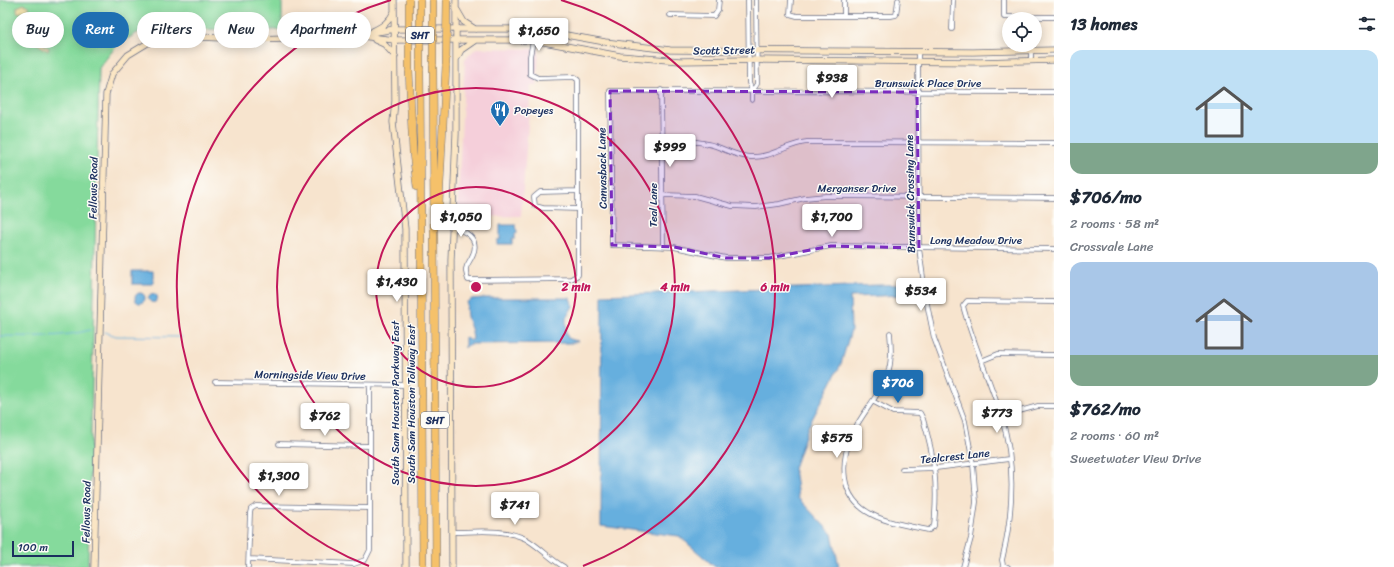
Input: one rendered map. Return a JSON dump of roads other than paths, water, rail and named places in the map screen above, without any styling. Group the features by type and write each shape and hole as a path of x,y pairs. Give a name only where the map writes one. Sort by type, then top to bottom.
{"highway":[{"path":"409,0 409,70 413,153 421,224"},
{"name":"South Sam Houston Tollway East","path":"420,0 423,567"},
{"name":"SHT","path":"433,0 436,567"},
{"path":"434,274 442,182 446,65 446,0"}],"main road":[{"name":"South Sam Houston Parkway East","path":"394,0 394,122 405,229 406,567"},
{"path":"452,567 451,227 456,134 456,0"},
{"path":"456,7 464,22 475,30"},
{"path":"371,35 388,22 394,10"},
{"name":"Scott Street","path":"395,29 511,29 670,50 756,49 918,52 1002,49"},
{"name":"Fellows Road","path":"371,36 395,29"},
{"name":"Fellows Road","path":"371,36 395,40"},
{"name":"Fellows Road","path":"94,567 105,101 107,87 112,74 119,64 133,51 151,41 163,37 277,38"},
{"path":"371,37 384,44 395,56"},
{"name":"Scott Street","path":"395,40 533,40 620,56 680,61 756,60 980,62 1054,60"},
{"path":"456,60 461,50 475,40"},
{"path":"603,53 605,42"},
{"name":"Scott Street","path":"1042,49 1054,50"}],"street":[{"path":"670,15 714,16 718,10 718,0"},
{"path":"748,0 749,83 752,91 752,100"},
{"path":"752,91 757,84 756,0"},
{"path":"791,0 790,14 797,16 891,16 896,15 898,0"},
{"path":"844,0 844,15"},
{"path":"952,29 953,0"},
{"path":"1004,0 1004,12"},
{"path":"1042,18 1054,17"},
{"path":"451,227 465,230 471,237 474,246 473,254 467,262 466,272 468,280 571,279 578,275 578,80 574,77 538,78 530,74 530,56 535,31"},
{"name":"Brunswick Crossing Lane","path":"918,52 918,198 920,248 926,299 934,338 964,421 973,464 976,502 972,538 963,567"},
{"path":"1030,60 1031,52"},
{"name":"Teal Lane","path":"661,90 663,247"},
{"name":"Brunswick Place Drive","path":"610,91 1054,92"},
{"name":"Canvasback Lane","path":"610,91 612,244"},
{"path":"662,142 707,143 734,154 751,157 761,157 791,144 802,143 1054,143"},
{"path":"578,192 540,192 534,197 535,206 543,208 578,209"},
{"name":"Merganser Drive","path":"663,196 695,196 732,206 756,207 822,196 1054,198"},
{"name":"Long Meadow Drive","path":"612,244 674,247 726,258 769,258 831,246 1054,249"},
{"path":"1008,567 1003,565 1010,516 1011,486 1001,416 963,306 968,301 1054,302"},
{"path":"874,402 893,412 920,413 930,442 936,468 935,520 934,526 929,530 881,519 865,512 855,502 847,488 844,470 846,451 852,436 874,402 889,368 890,333"},
{"path":"981,360 998,354 1054,355"},
{"name":"Morningside View Drive","path":"215,382 406,385"},
{"path":"249,559 354,564 365,560 370,550 370,385"},
{"path":"1001,416 1038,406 1054,406"},
{"path":"279,444 370,446"},
{"name":"Tealcrest Lane","path":"902,469 936,468 1008,459"},
{"path":"248,567 250,513 251,509 256,506 370,508"},
{"path":"452,532 510,533 527,540 547,557 564,567"}],"water":[{"path":"500,225 516,225 517,233 515,233 515,239 512,239 512,244 497,244 497,240 500,240"},
{"path":"132,271 153,271 153,284 132,284"},
{"path":"907,284 905,295 850,297 851,330 841,364 808,427 794,468 798,498 832,534 839,567 715,567 679,536 601,526 602,295"},
{"path":"140,293 145,298 140,303 135,298"},
{"path":"153,293 158,298 153,303 148,298"},
{"path":"570,298 573,306 566,318 566,334 569,339 578,341 572,343 469,344 465,348 465,337 470,341 473,339 467,318 467,302 472,299"}],"waterway":[{"path":"0,336 57,335 79,333 90,330"},
{"path":"105,332 116,336 182,337"}],"place":[{"name":"Popeyes","path":"500,127"}]}
